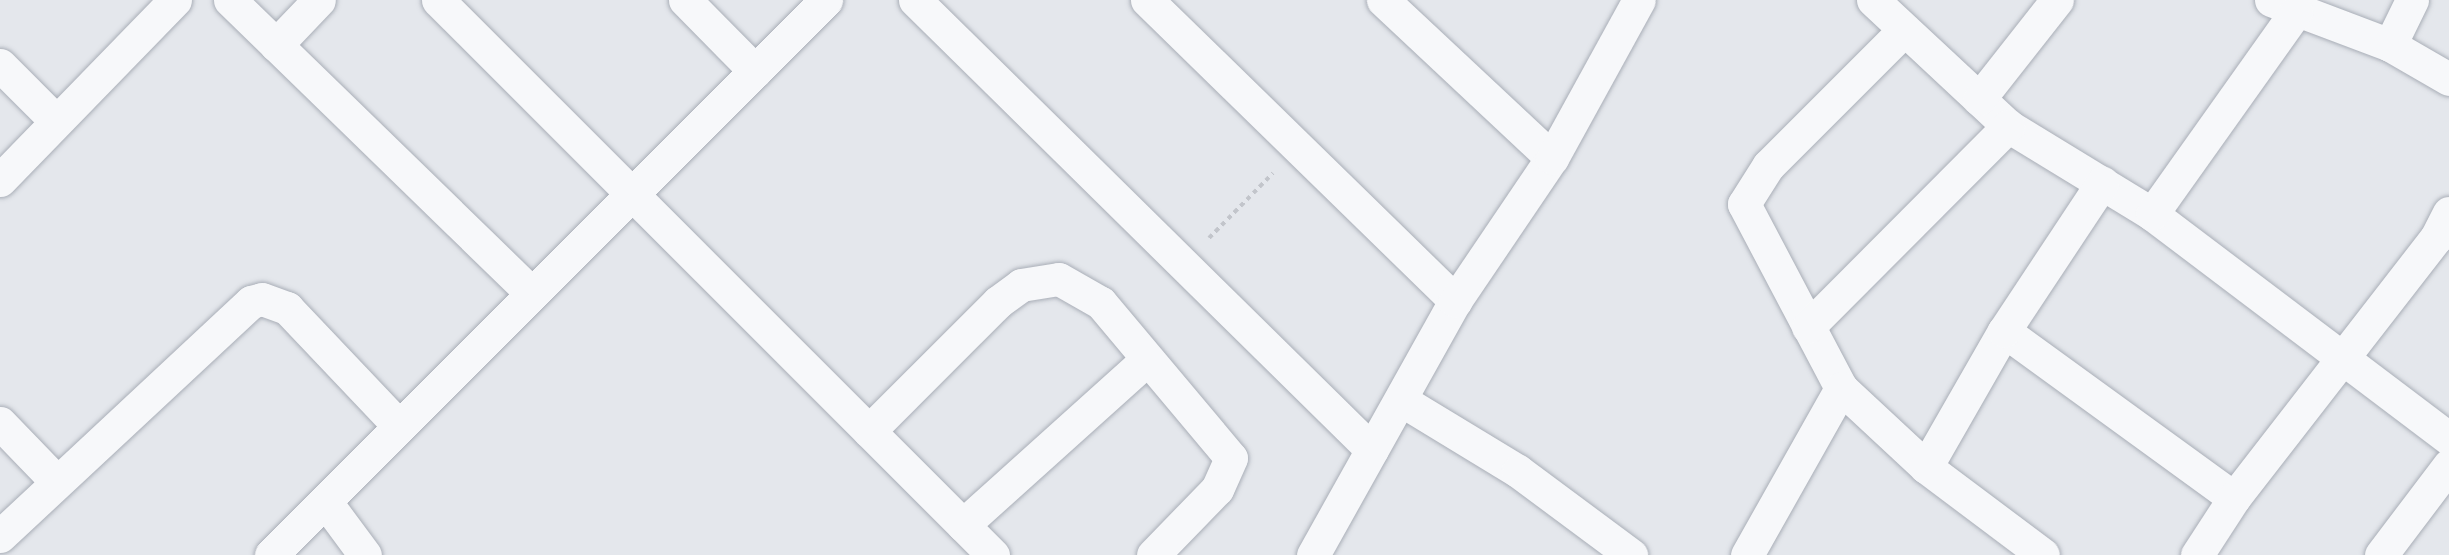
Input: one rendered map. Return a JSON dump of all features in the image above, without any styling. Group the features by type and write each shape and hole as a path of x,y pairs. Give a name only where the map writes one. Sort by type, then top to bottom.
{"street":[{"path":"0,180 175,0"},
{"path":"230,0 532,294"},
{"path":"276,45 319,0"},
{"path":"438,0 993,555"},
{"path":"685,0 755,71"},
{"path":"271,555 826,0"},
{"path":"915,0 1372,450"},
{"path":"1147,0 1455,301"},
{"path":"1383,0 1552,158"},
{"path":"1873,0 2008,126 2152,214 2345,363 2449,439"},
{"path":"1979,99 2057,0"},
{"path":"2390,45 2412,0"},
{"path":"1313,555 1455,301 1552,158 1625,6"},
{"path":"2152,214 2283,6 2390,45 2449,79"},
{"path":"1904,30 1768,166 1744,204 1840,388 1926,467 2043,555"},
{"path":"0,65 56,121"},
{"path":"1808,327 2008,126"},
{"path":"1926,467 2004,331 2102,183"},
{"path":"2197,555 2234,498 2345,363 2449,213"},
{"path":"869,431 998,302 1021,285 1040,279 1059,279 1101,303 1146,360 1231,458 1217,489 1165,551"},
{"path":"0,536 240,309 262,299 287,308 399,426"},
{"path":"2004,331 2234,498"},
{"path":"963,525 1146,360"},
{"path":"1747,555 1840,388"},
{"path":"1401,400 1518,471 1631,555"},
{"path":"0,423 56,481"},
{"path":"2382,555 2449,465"},
{"path":"325,501 365,555"}],"path":[{"path":"1183,265 1298,147"}]}
